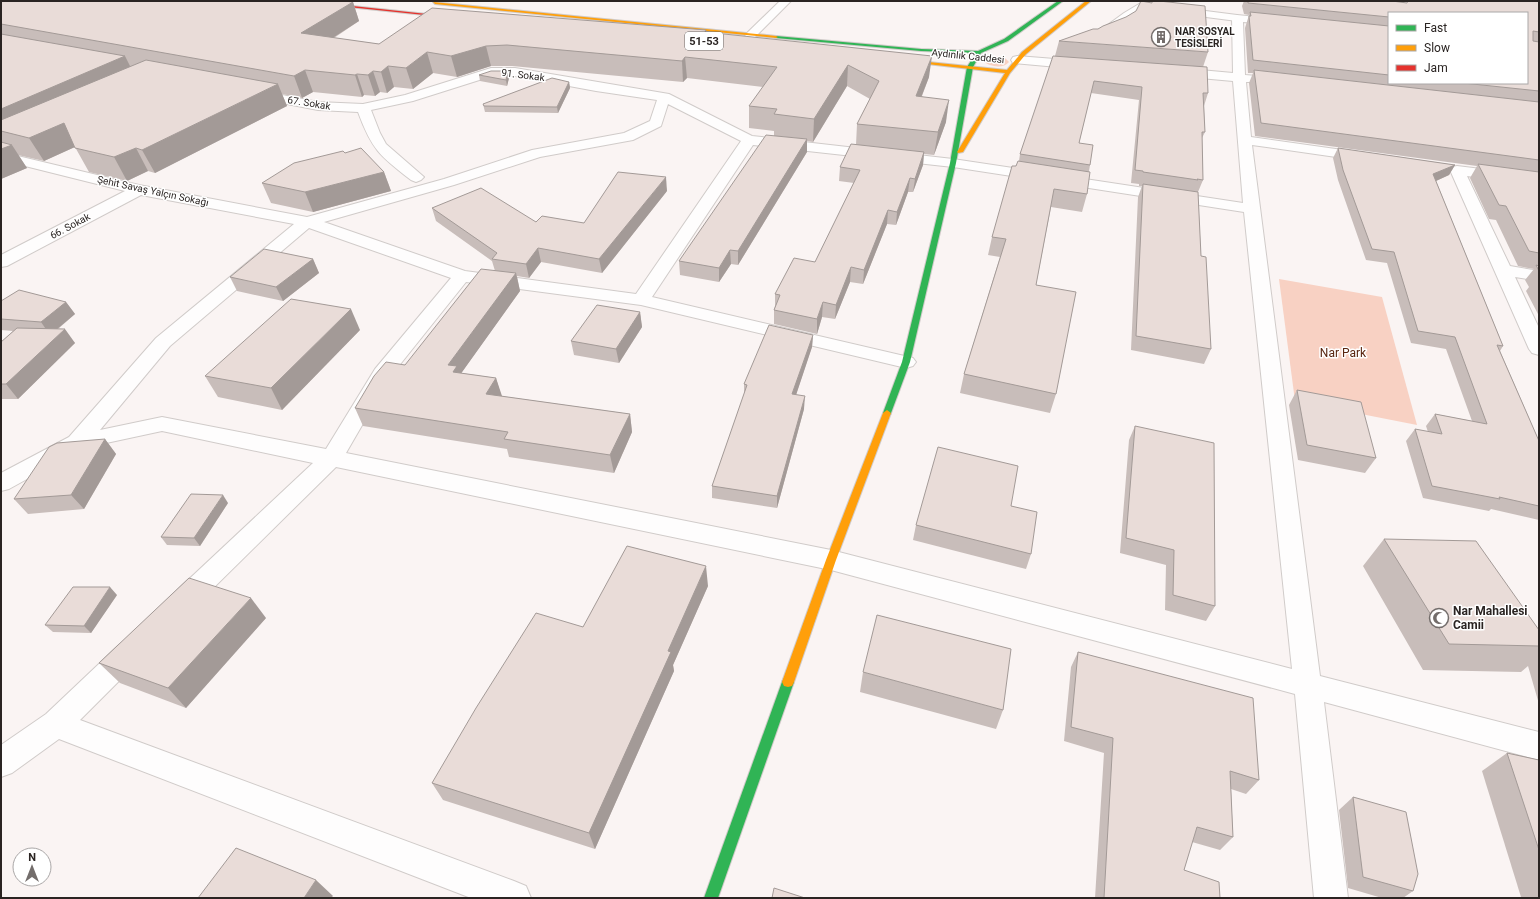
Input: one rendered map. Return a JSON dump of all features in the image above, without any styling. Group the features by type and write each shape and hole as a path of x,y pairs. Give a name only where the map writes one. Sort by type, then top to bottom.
{"main road":[{"path":"293,1 466,18"},
{"name":"Aydınlık Caddesi","path":"424,2 439,2 751,35 921,50 979,52 1006,40 1061,1"},
{"name":"Aydınlık Caddesi","path":"891,59 1008,72 1011,56 1089,1"},
{"path":"711,898 832,560 906,362 953,163 970,67 979,52 1011,56"},
{"path":"953,163 1008,72"}],"street":[{"path":"751,35 786,1"},
{"path":"1298,24 1237,20 1240,77 1252,209 1308,685 1331,898"},
{"path":"1011,56 1089,66"},
{"name":"91. Sokak","path":"363,108 408,98 481,74 504,71 530,74 596,87 664,97 749,140"},
{"path":"1168,72 1263,80"},
{"name":"67. Sokak","path":"240,91 318,106 363,108"},
{"path":"77,442 163,342 307,222 449,182 537,153 628,137 656,123 664,97"},
{"path":"363,108 380,147 416,177"},
{"path":"641,300 749,140 953,163 1252,209"},
{"path":"1245,140 1378,159"},
{"name":"Şehit Savaş Yalçın Sokağı","path":"1,156 139,190 307,222 462,276 641,300 906,362"},
{"path":"1539,181 1449,169 1502,270 1539,349"},
{"name":"66. Sokak","path":"1,262 139,190"},
{"path":"1502,270 1539,276"},
{"path":"1,763 56,724 331,459 382,374 462,276"},
{"path":"1,483 77,442 162,424 832,560 1539,746"},
{"path":"56,724 514,898"}],"lane":[{"path":"1096,37 1127,15 1144,6 1237,20"}],"green space":[{"path":"995,56 1004,57 1009,62 1003,66 996,66 989,65 983,61 984,58"},
{"name":"Nar Park","path":"1279,279 1382,297 1417,425 1295,401"}],"building":[{"path":"1,1 353,2 301,33 379,44 432,8 706,30 705,32 932,56 916,96 949,100 938,132 857,124 879,81 848,65 814,119 774,114 777,109 749,106 777,67 685,57 682,61 507,45 486,46 451,56 427,52 406,68 388,66 381,72 373,71 368,75 305,70 294,76 1,24"},
{"path":"1141,1 1152,3 1152,1 1159,1 1205,6 1208,52 1059,41 1093,29 1098,29 1126,17 1136,11"},
{"path":"1248,1 1392,1 1407,3 1408,1 1539,1 1539,32 1533,31 1533,41 1539,42 1539,91 1472,84 1528,84 1528,12 1388,12 1388,17 1248,3"},
{"path":"1250,12 1388,26 1388,75 1253,60 1249,16 1251,16"},
{"path":"1,34 125,56 1,109"},
{"path":"1053,56 1207,67 1208,93 1203,93 1205,132 1202,132 1203,180 1135,170 1142,87 1094,81 1079,143 1093,145 1090,165 1020,154"},
{"path":"146,60 278,84 142,150 136,148 114,157 75,148 64,123 29,138 1,131 1,120"},
{"path":"1254,70 1539,102 1539,160 1261,123"},
{"path":"491,71 508,71 506,80 479,75"},
{"path":"552,78 569,82 557,107 484,106 483,104"},
{"path":"766,135 807,139 738,251 730,250 719,268 679,261"},
{"path":"1,142 12,145 1,149"},
{"path":"851,144 924,152 915,179 910,178 897,212 888,210 864,270 851,267 836,305 823,302 817,319 774,310 780,295 775,294 794,258 815,262 860,170 840,167"},
{"path":"361,148 384,172 305,192 262,183 294,163 343,151 345,153"},
{"path":"1338,148 1455,165 1433,174 1503,346 1497,345 1539,441 1539,506 1499,497 1500,499 1432,486 1415,429 1442,434 1435,414 1487,424 1455,337 1418,331 1394,252 1372,249 1343,170"},
{"path":"1018,161 1090,172 1087,194 1054,189 1036,285 1076,292 1056,394 964,374 1006,239 992,237 1012,166 1016,166"},
{"path":"1478,164 1539,172 1539,253 1529,251 1506,206 1499,205"},
{"path":"618,172 666,177 599,259 538,248 526,264 492,259 497,253 432,208 481,188 536,222 542,216 584,223"},
{"path":"1143,184 1198,192 1201,256 1206,257 1211,349 1136,336"},
{"path":"264,249 313,259 276,287 230,277"},
{"path":"481,269 516,273 448,365 457,366 453,372 496,378 486,394 630,414 610,455 504,439 508,432 355,408 374,376 386,362 405,365"},
{"path":"19,290 66,302 41,322 1,319 1,301"},
{"path":"291,299 351,309 271,388 205,376"},
{"path":"597,305 640,312 616,349 571,341"},
{"path":"769,325 813,335 792,394 805,396 777,496 712,486 747,385 744,384"},
{"path":"17,328 65,329 6,384 1,384 1,342"},
{"path":"1297,390 1361,402 1376,458 1307,445"},
{"path":"1135,426 1214,443 1215,606 1173,595 1174,550 1126,538"},
{"path":"105,439 71,495 14,499 49,447 57,443"},
{"path":"938,447 1018,466 1011,506 1037,512 1031,554 916,525"},
{"path":"191,494 223,495 194,538 161,537"},
{"path":"1384,539 1476,541 1539,630 1539,646 1449,644"},
{"path":"627,546 706,566 668,651 671,652 589,833 432,783 476,708 536,613 583,627"},
{"path":"189,578 251,598 168,688 99,663"},
{"path":"73,587 110,587 84,626 45,625"},
{"path":"877,615 1011,649 1003,710 863,672"},
{"path":"1078,652 1253,698 1259,780 1230,771 1233,837 1197,827 1184,870 1219,882 1220,898 1104,898 1113,738 1071,727"},
{"path":"1507,753 1539,760 1539,850"},
{"path":"1353,797 1406,812 1418,874 1413,891 1363,877"},
{"path":"236,848 316,880 304,898 198,898"},
{"path":"774,888 805,898 772,898"}],"traffic: fast":[{"path":"776,37 921,50 979,52 1006,40 1061,1"},
{"path":"887,413 906,362 953,163 970,67 979,52"},
{"path":"711,898 788,682"}],"traffic: slow":[{"path":"901,60 1008,72 1024,53 1089,1"},
{"path":"435,3 776,37"},
{"path":"960,152 1008,72"},
{"path":"788,682 831,560 887,413"}],"traffic: jam":[{"path":"293,1 453,17"}],"place":[{"name":"NAR SOSYAL TESİSLERİ","path":"1161,37"},
{"name":"Nar Mahallesi Camii","path":"1439,618"}]}
